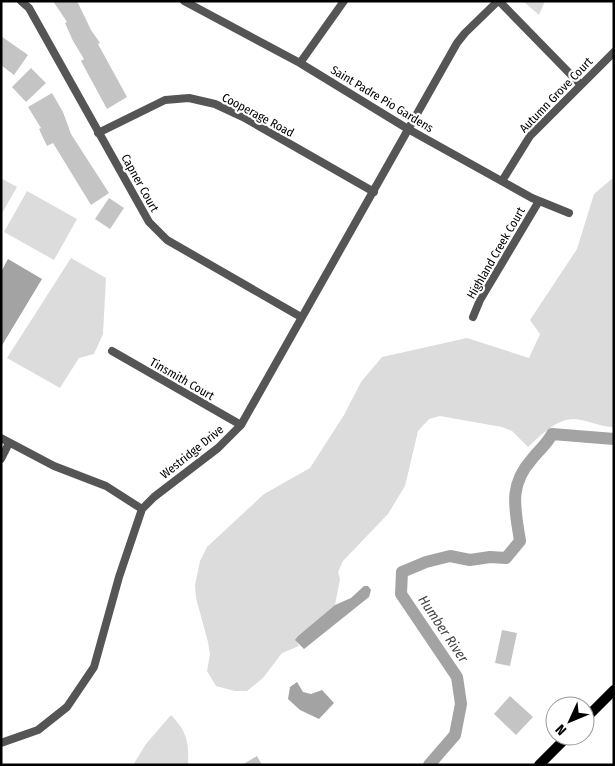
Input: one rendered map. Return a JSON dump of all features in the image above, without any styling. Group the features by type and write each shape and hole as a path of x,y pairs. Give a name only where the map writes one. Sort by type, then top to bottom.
{"main road":[{"path":"595,709 614,690"},
{"path":"539,765 558,746"}],"street":[{"name":"Capner Court","path":"21,1 29,8 149,222 167,240 301,316"},
{"name":"Saint Padre Pio Gardens","path":"184,1 300,63 408,129 502,181 539,201 569,213"},
{"path":"300,63 344,1"},
{"path":"499,1 581,84"},
{"name":"Westridge Drive","path":"1,743 38,730 68,707 94,667 119,578 142,510 161,491 218,448 240,425 464,33 499,1"},
{"name":"Autumn Grove Court","path":"502,181 530,136 614,52"},
{"name":"Cooperage Road","path":"98,133 165,100 189,98 215,104 243,117 374,192"},
{"name":"Highland Creek Court","path":"473,317 480,300 539,201"},
{"name":"Tinsmith Court","path":"112,351 240,425"},
{"path":"1,438 54,466 106,486 142,510"},
{"path":"1,459 9,443"}],"shaded area":[{"path":"523,1 545,1 539,15"},
{"path":"614,177 614,427 568,419 549,428 528,447 512,431 502,427 440,416 429,419 418,431 405,486 388,514 343,561 338,572 340,579 335,605 298,636 296,640 299,646 282,653 263,678 247,691 235,691 216,686 207,671 210,654 196,598 195,585 200,561 207,547 264,494 310,468 344,415 361,382 382,357 467,338 529,358 540,334 530,320 577,249 594,194"},
{"path":"1,178 17,187 1,215"},
{"path":"27,191 77,219 54,260 4,232"},
{"path":"71,258 106,278 103,334 94,354 79,358 60,388 7,358"},
{"path":"8,259 42,279 1,347 1,272"},
{"path":"364,586 368,586 371,590 369,597 304,649 295,640 335,605 351,598"},
{"path":"297,682 303,692 311,694 322,690 334,703 319,719 300,710 288,699 290,687"},
{"path":"171,715 181,727 186,737 188,765 133,765 146,744"}],"building":[{"path":"53,1 77,1 127,97 107,109 81,61 84,59 73,41 65,23 67,22"},
{"path":"1,36 28,55 14,75 1,65"},
{"path":"31,68 46,83 26,102 12,87"},
{"path":"52,93 63,112 71,134 109,193 91,205 53,143 47,146 39,129 41,128 28,107"},
{"path":"109,198 124,208 110,229 95,219"},
{"path":"502,630 517,633 510,666 495,663"},
{"path":"510,696 533,717 516,735 494,714"},
{"path":"257,756 262,765 242,765"}],"waterway":[{"name":"Humber River","path":"429,765 455,735 461,704 457,677 401,594 402,572 426,562 450,556 470,560 490,557 506,558 520,541 515,508 516,488 519,479 524,469 552,434 614,439"}]}
